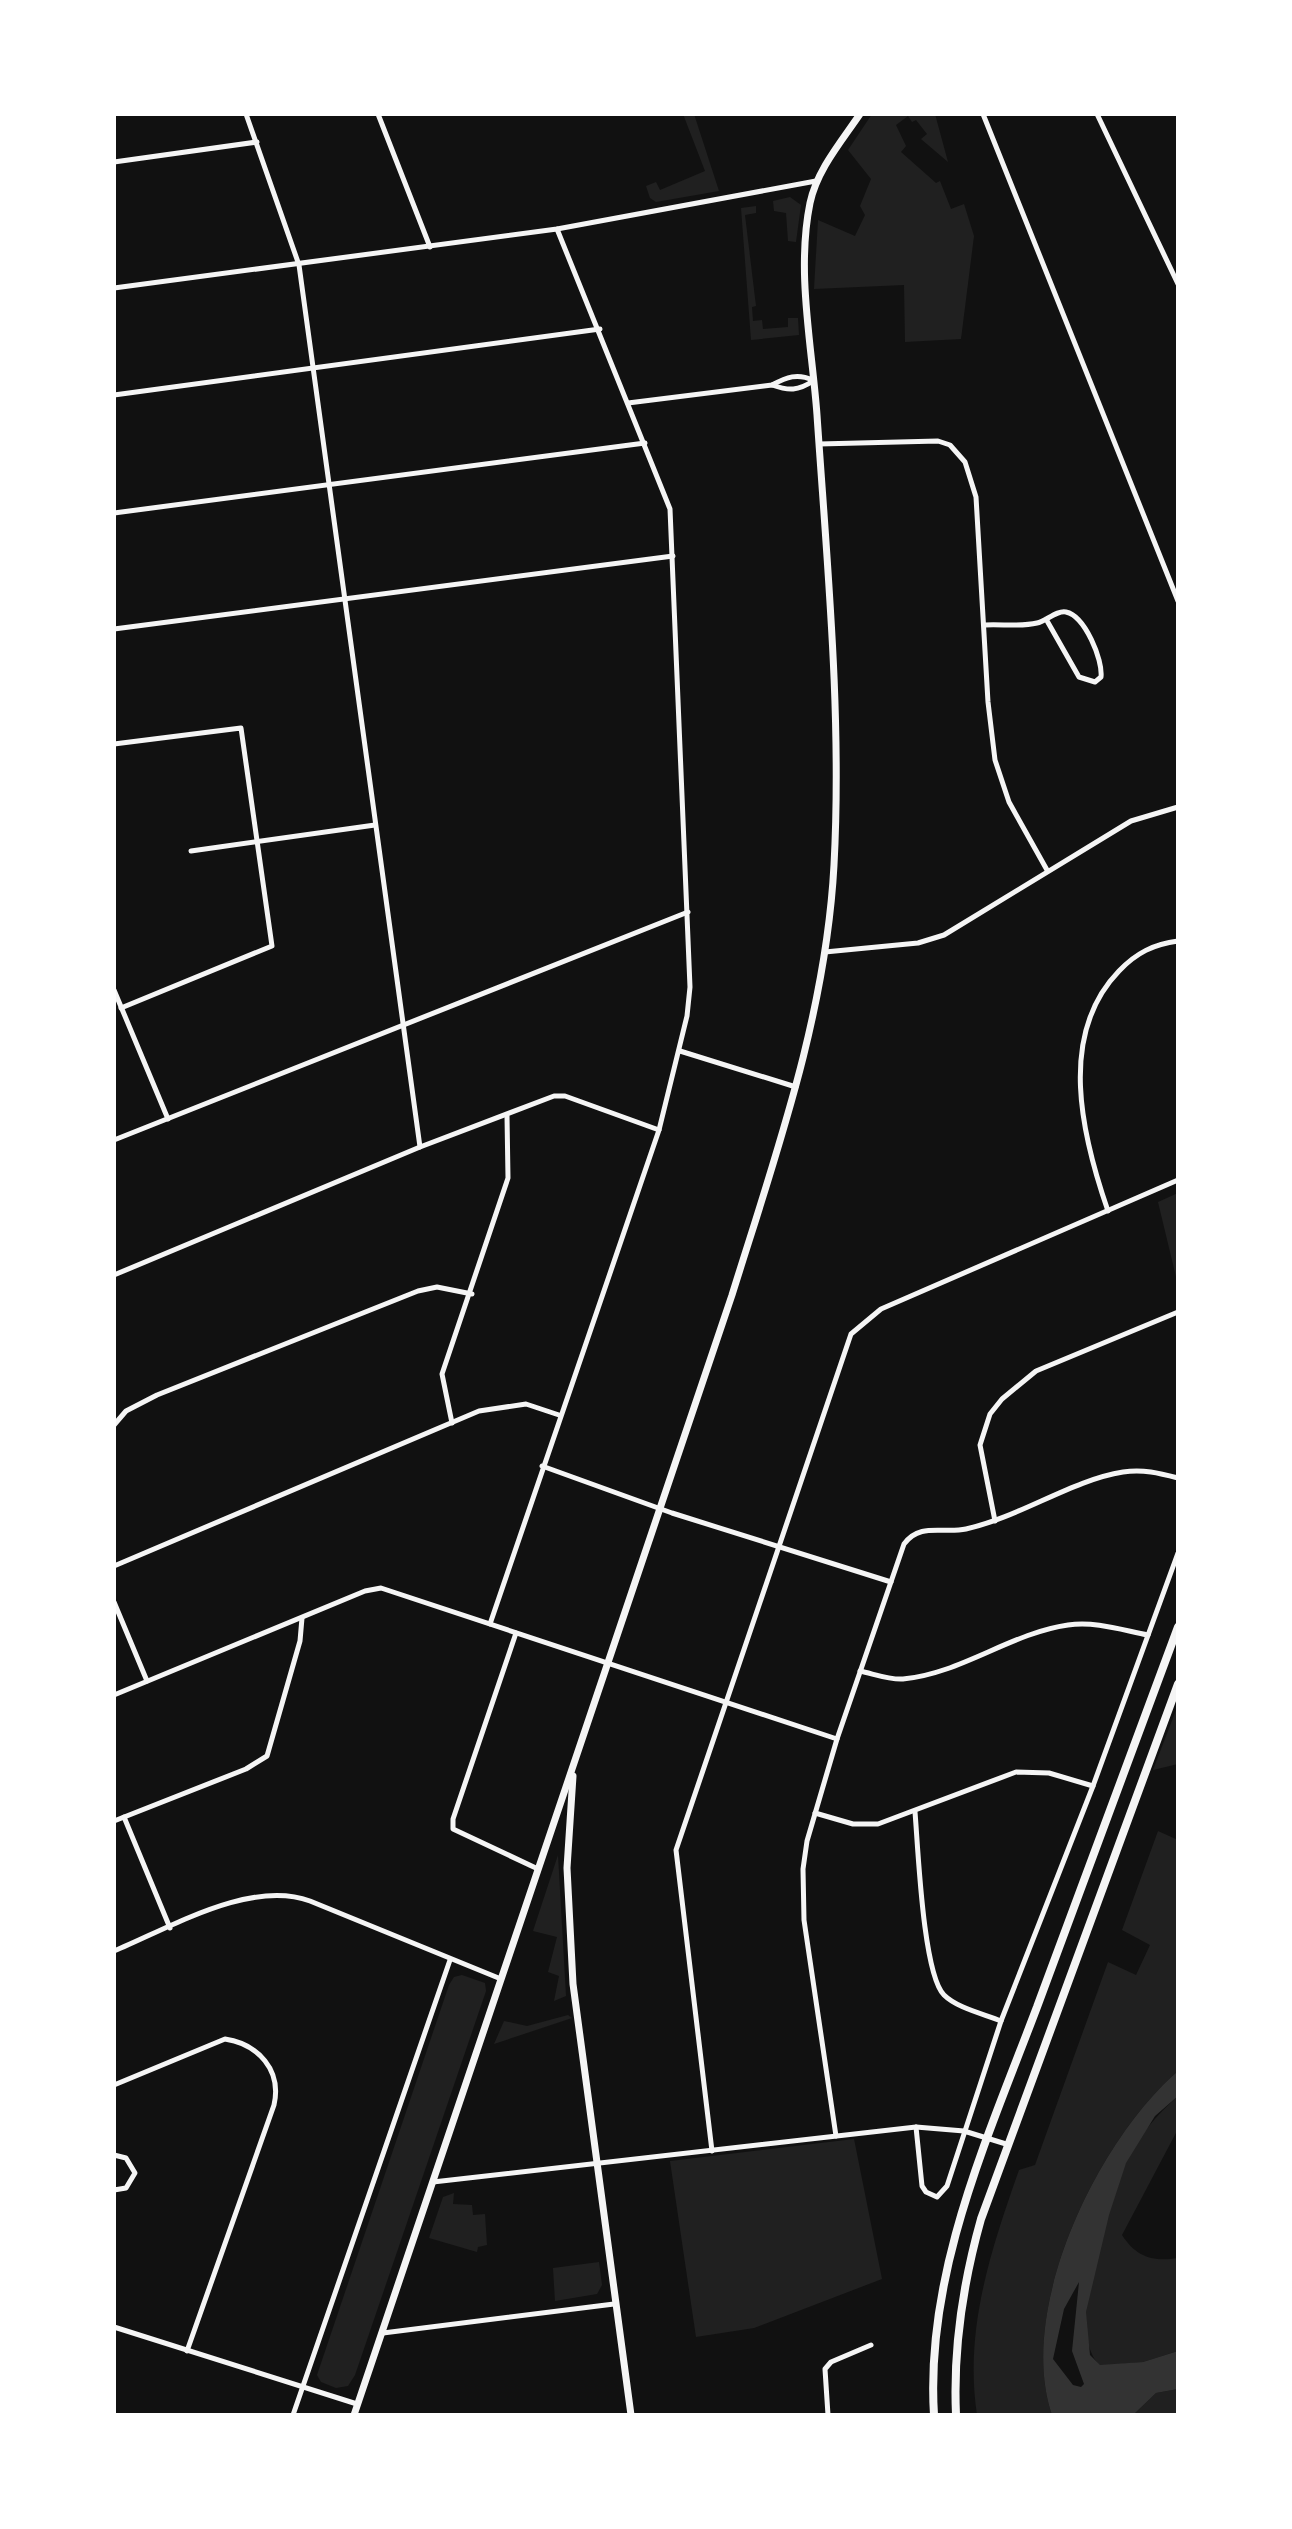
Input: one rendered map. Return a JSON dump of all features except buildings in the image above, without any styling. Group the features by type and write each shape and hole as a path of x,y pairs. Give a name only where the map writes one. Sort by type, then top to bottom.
{"main road":[{"path":"934,2415 933,2357 945,2276 988,2138 1178,1627"},
{"path":"956,2415 955,2353 965,2282 1006,2144 1178,1684"}],"street":[{"path":"246,114 299,265 420,1147"},
{"path":"378,114 430,247"},
{"path":"354,2415 608,1663 657,1508 732,1295 796,1087 825,952 834,867 835,768 819,444 804,253 816,181 860,114"},
{"path":"983,114 1043,257 1178,601"},
{"path":"1097,114 1178,284"},
{"path":"114,162 257,142"},
{"path":"114,288 557,229 816,181"},
{"path":"490,1624 659,1130 680,1051 690,987 670,509 600,329 557,229"},
{"path":"114,395 600,329"},
{"path":"628,403 772,385 802,375 814,380"},
{"path":"772,385 797,390 814,380"},
{"path":"819,444 938,441 958,452 965,462 976,497 988,702 1000,781 1047,870"},
{"path":"114,513 645,443"},
{"path":"114,629 673,556"},
{"path":"985,625 1028,625 1062,611 1075,617 1098,657 1101,677 1095,682 1079,677 1046,619"},
{"path":"114,744 241,728 272,946 121,1008"},
{"path":"825,952 918,943 944,935 1131,821 1178,807"},
{"path":"191,851 375,825"},
{"path":"114,1140 688,912"},
{"path":"1108,1211 1089,1155 1083,1122 1082,1067 1088,1022 1106,984 1125,965 1141,952 1178,941"},
{"path":"114,990 168,1119"},
{"path":"680,1051 796,1087"},
{"path":"114,1275 420,1147 554,1096 565,1096 659,1130"},
{"path":"452,1423 442,1374 472,1294 508,1178 507,1116"},
{"path":"712,2151 676,1850 836,1368 857,1326 881,1309 1178,1180"},
{"path":"114,1425 126,1411 157,1395 418,1291 437,1287 472,1294"},
{"path":"995,1521 980,1445 990,1414 1002,1399 1036,1371 1178,1312"},
{"path":"114,1566 500,1405 526,1404 559,1415"},
{"path":"542,1466 657,1508 891,1582"},
{"path":"836,2136 804,1920 803,1869 815,1813 837,1739 910,1536 924,1529 963,1530 995,1521 1119,1472 1149,1470 1178,1478"},
{"path":"916,2127 922,2186 930,2195 937,2197 947,2186 1001,2021 1093,1786 1178,1553"},
{"path":"114,1695 365,1591 381,1588 837,1739"},
{"path":"114,1602 147,1681"},
{"path":"114,1821 246,1769 267,1756 300,1641 302,1618"},
{"path":"860,1671 899,1679 922,1676 1025,1636 1071,1624 1104,1626 1148,1635"},
{"path":"516,1633 453,1819 453,1829 539,1869"},
{"path":"573,1766 567,1868 573,1984 631,2415"},
{"path":"815,1813 865,1825 915,1812 1016,1772 1049,1773 1093,1786"},
{"path":"915,1812 922,1895 935,1979 943,1995 1001,2021"},
{"path":"124,1817 170,1928"},
{"path":"114,1951 239,1900 277,1893 310,1901 501,1979"},
{"path":"293,2415 450,1960"},
{"path":"114,2085 225,2039 241,2041 264,2057 274,2082 274,2105 187,2351"},
{"path":"433,2182 916,2127 964,2131 1006,2144"},
{"path":"114,2155 126,2158 135,2173 126,2188 114,2190"},
{"path":"383,2333 614,2304"},
{"path":"114,2327 357,2404"},
{"path":"828,2415 825,2369 831,2362 871,2345"}],"shaded area":[{"path":"683,114 694,114 719,191 656,202 650,198 646,186 656,182 660,190 705,171"},
{"path":"872,114 935,114 948,162 921,139 927,134 916,120 912,122 908,116 896,125 906,146 901,152 936,183 940,181 951,209 964,204 974,236 961,339 905,342 904,285 814,289 818,220 855,236 865,215 860,206 871,179 848,150"},
{"path":"790,197 801,205 796,242 788,241 786,213 774,211 773,201"},
{"path":"756,206 756,213 745,215 756,306 752,307 753,321 762,320 763,329 788,327 788,318 798,318 799,335 751,340 741,208"},
{"path":"1178,1193 1178,1285 1158,1202"},
{"path":"1178,1705 1178,1764 1153,1770"},
{"path":"1158,1831 1178,1840 1178,2071 1148,2102 1119,2140 1093,2183 1071,2230 1055,2278 1045,2327 1044,2373 1052,2415 977,2415 974,2352 977,2321 999,2230 1019,2170 1035,2165 1108,1962 1136,1975 1150,1945 1122,1930"},
{"path":"558,1855 566,1996 554,2001 559,1976 548,1972 557,1937 533,1931"},
{"path":"462,1975 485,1983 486,1991 355,2375 348,2386 336,2388 321,2382 317,2375 449,1985 454,1977"},
{"path":"568,2015 572,2018 494,2044 504,2021 527,2026"},
{"path":"1178,2071 1178,2096 1155,2116 1126,2163 1109,2215 1086,2312 1090,2355 1100,2365 1143,2362 1178,2351 1178,2389 1156,2393 1133,2415 1052,2415 1044,2373 1045,2327 1055,2278 1071,2230 1093,2183 1119,2140 1148,2102","holes":["1079,2282 1072,2351 1084,2384 1081,2387 1073,2385 1053,2359 1064,2309"]},
{"path":"1178,2096 1178,2129 1122,2235 1133,2248 1146,2256 1178,2258 1178,2351 1143,2362 1100,2366 1090,2348 1086,2314 1108,2216 1125,2164 1135,2145"},
{"path":"854,2139 882,2279 754,2328 696,2337 670,2161"},
{"path":"454,2193 453,2204 472,2205 473,2215 485,2214 487,2245 478,2247 477,2252 429,2238 443,2197"},
{"path":"599,2262 602,2285 597,2294 555,2301 553,2268"},
{"path":"1178,2389 1178,2415 1133,2415 1156,2393"}]}
